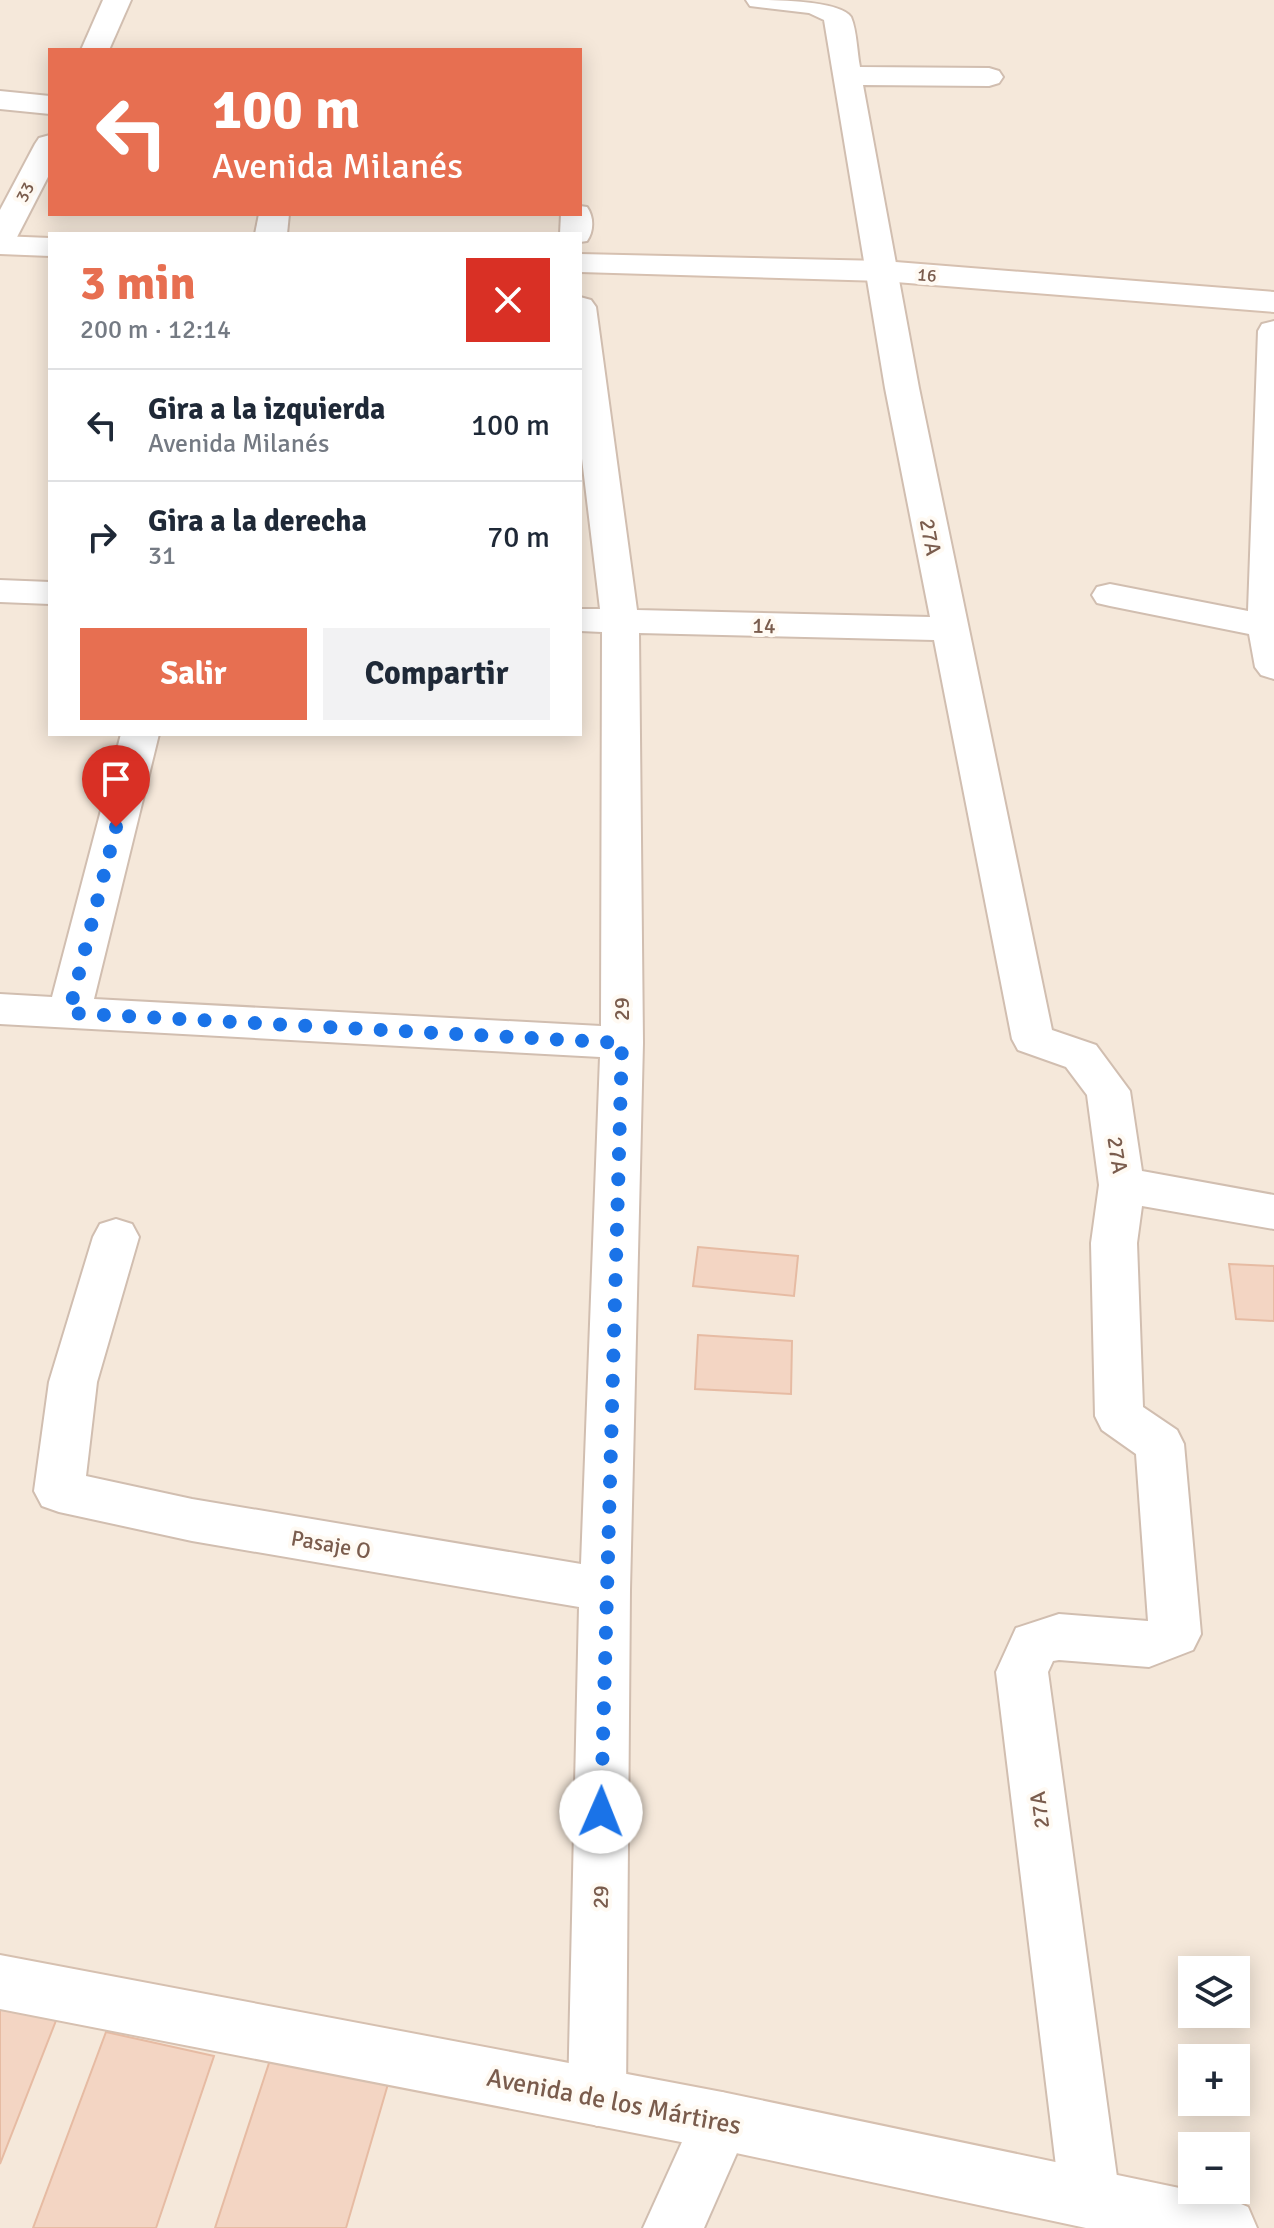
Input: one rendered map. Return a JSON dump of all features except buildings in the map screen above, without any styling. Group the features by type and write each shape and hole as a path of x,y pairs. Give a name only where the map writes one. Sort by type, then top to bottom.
{"street":[{"path":"96,48 117,0"},
{"name":"27A","path":"760,0 831,11 837,17 948,629 1033,1039 1081,1056 1108,1091 1122,1185 1114,1243 1119,1416 1160,1444 1175,1634 1149,1644 1059,1637 1034,1644 1022,1672 1090,2199"},
{"path":"847,76 989,77"},
{"path":"0,100 48,105"},
{"name":"33","path":"0,242 48,148"},
{"path":"0,242 48,247"},
{"name":"16","path":"582,263 883,271 1274,302"},
{"path":"1274,331 1270,627 1274,667"},
{"name":"29","path":"582,338 622,1043 605,1590 597,2097"},
{"path":"0,591 48,593"},
{"path":"1110,595 1270,627"},
{"name":"14","path":"600,621 948,629"},
{"path":"69,1013 139,736"},
{"path":"0,1009 622,1043"},
{"path":"1122,1185 1274,1212"},
{"name":"Pasaje O","path":"116,1237 73,1382 59,1491 192,1520 605,1590"},
{"name":"Avenida de los Mártires","path":"0,1982 722,2121 1227,2228"},
{"path":"673,2228 722,2121"}],"shaded area":[{"path":"0,0 1274,0 1274,2228 0,2228"}],"route":[{"path":"116,827 69,1013 622,1043 601,1812"}]}
